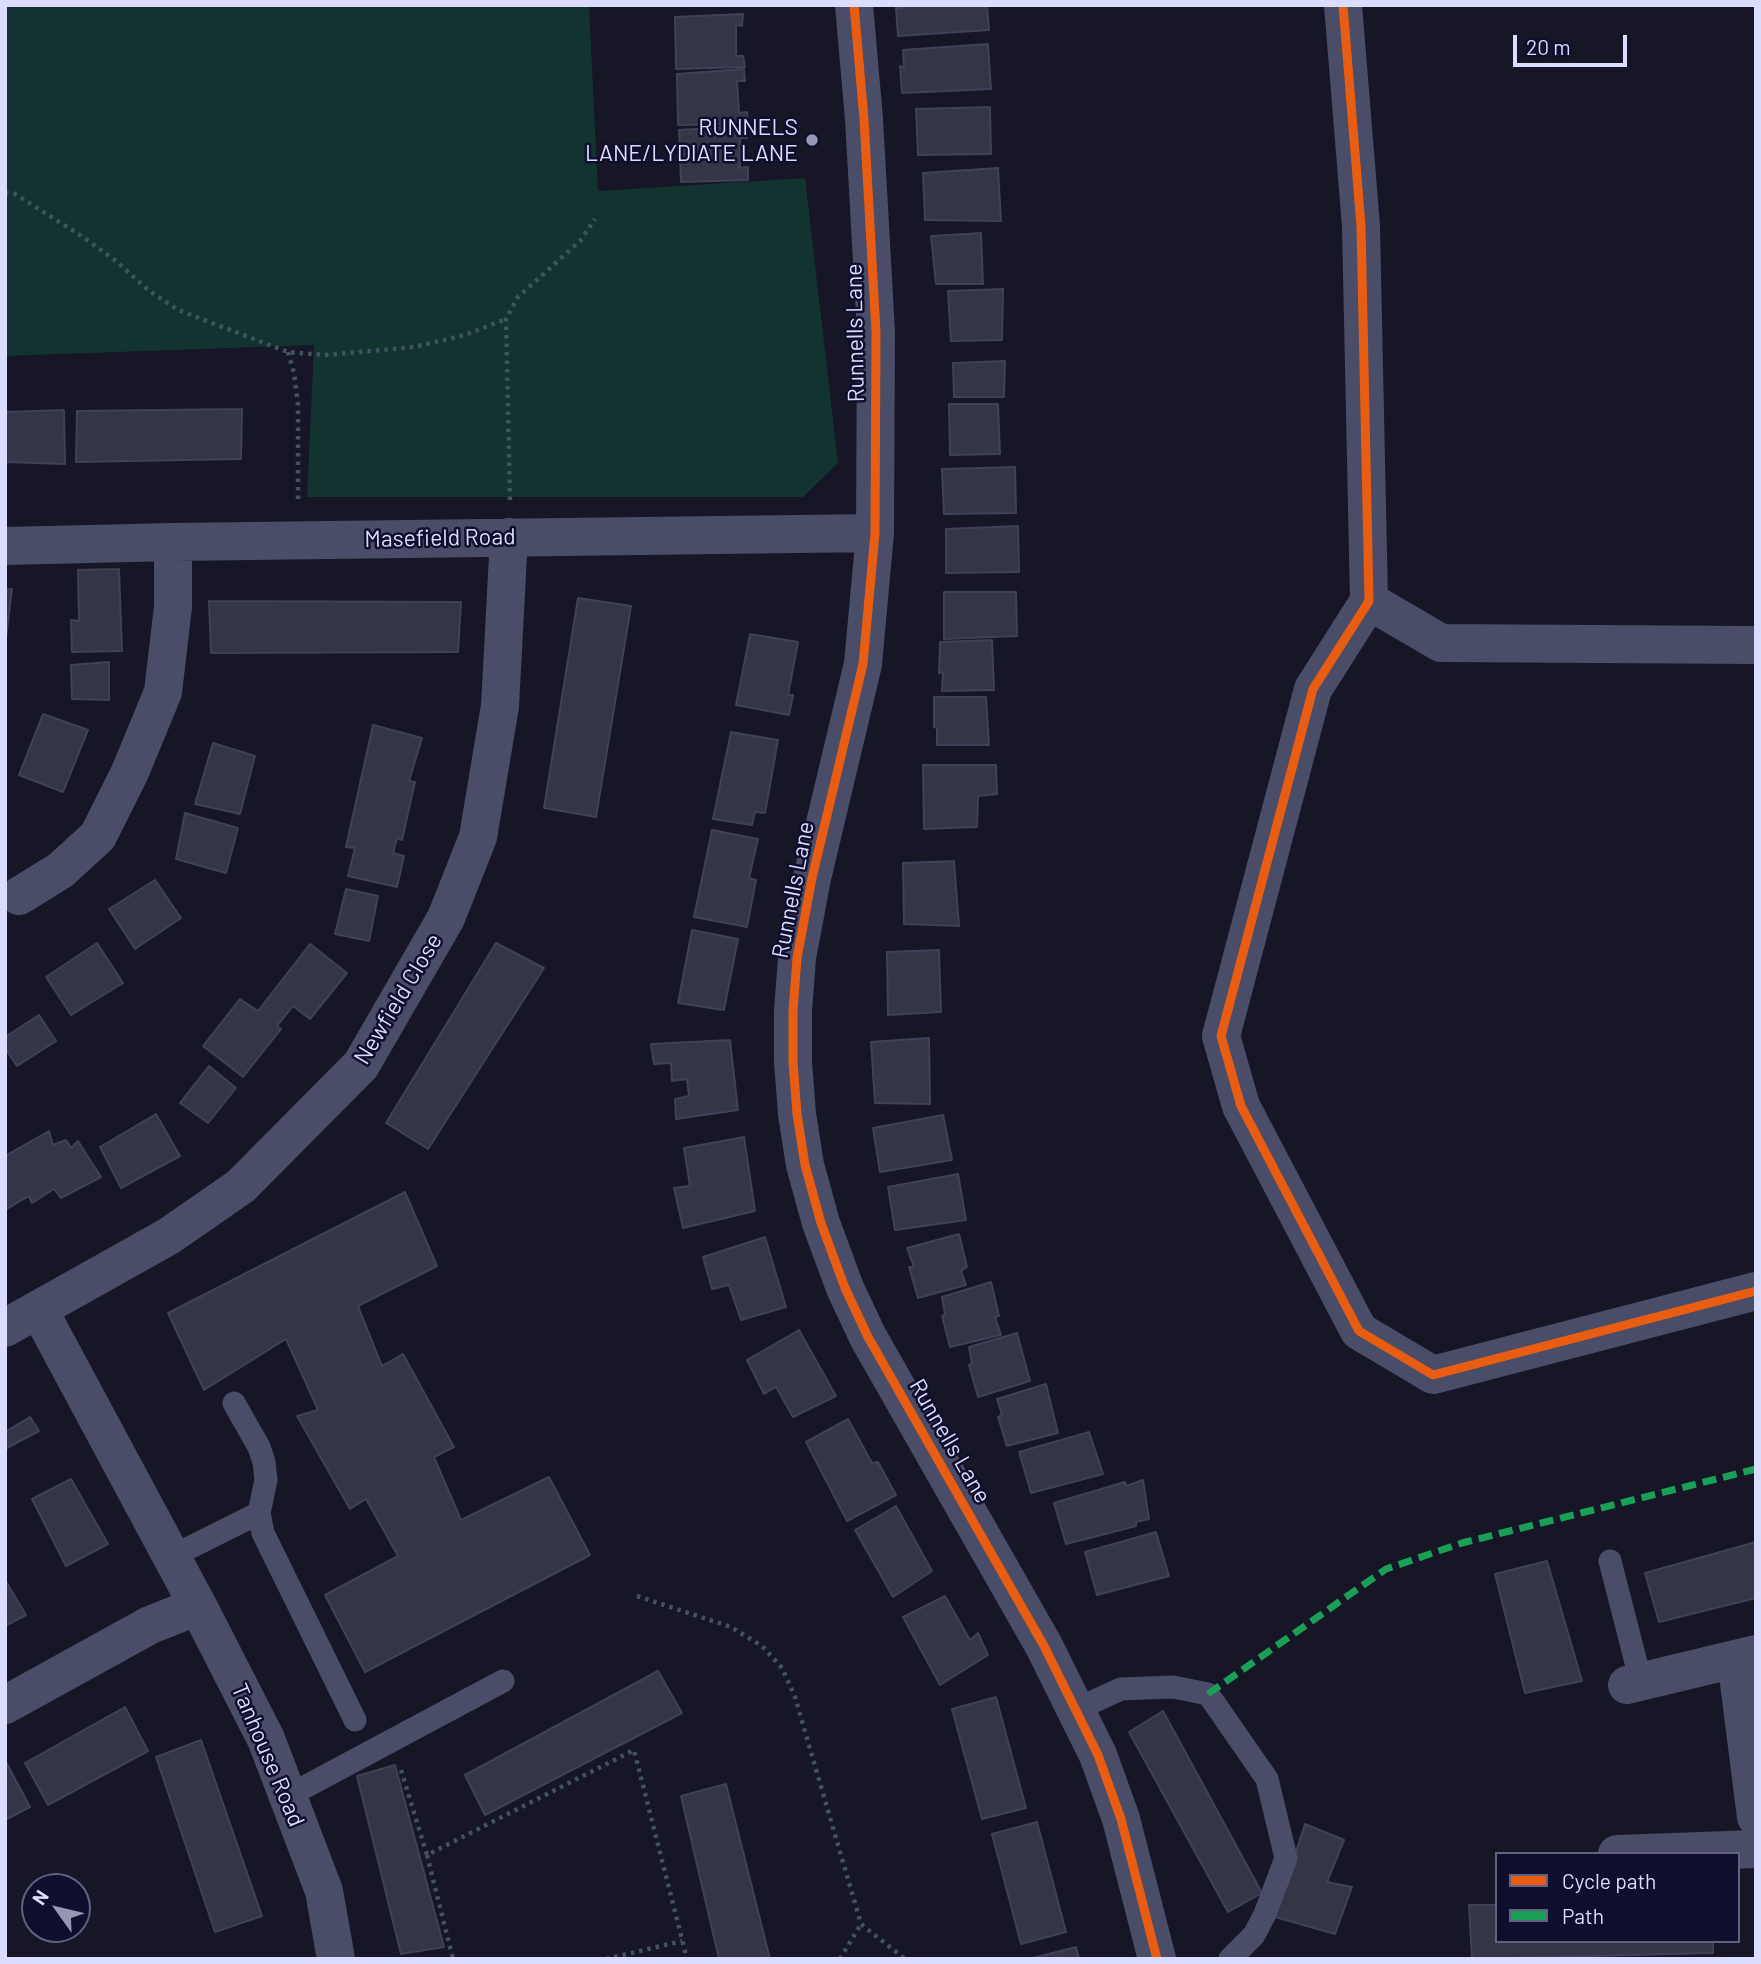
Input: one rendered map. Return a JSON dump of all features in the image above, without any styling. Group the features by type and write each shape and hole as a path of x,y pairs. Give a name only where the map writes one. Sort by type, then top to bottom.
{"street":[{"name":"Runnells Lane","path":"853,5 864,119 876,332 875,533 863,664 797,958 793,1011 797,1114 805,1165 821,1223 845,1288 869,1337 1045,1646 1098,1755 1121,1819 1157,1959"},
{"path":"1343,5 1362,226 1369,601 1313,688 1221,1036 1241,1106 1359,1331 1433,1375 1756,1291"},
{"name":"Masefield Road","path":"5,546 173,542 510,524 875,533"},
{"name":"Newfield Close","path":"5,1328 169,1237 241,1186 305,1124 360,1065 446,918 478,837 500,706 510,524"},
{"path":"19,896 61,870 98,836 130,772 163,692 173,607 173,542"},
{"path":"1369,601 1441,643 1753,645"},
{"name":"Tanhouse Road","path":"39,1310 198,1605 266,1739 324,1891 336,1959"},
{"path":"5,1704 150,1625 198,1605"},
{"path":"1634,1683 1746,1656 1756,1817"},
{"path":"1673,1852 1756,1849"}],"lane":[{"path":"234,1403 259,1447 264,1462 266,1480 259,1513 263,1533 355,1720"},
{"path":"172,1557 259,1513"},
{"path":"1610,1560 1634,1683"},
{"path":"288,1796 503,1681"},
{"path":"1077,1710 1121,1689 1174,1687 1208,1694 1267,1779 1286,1858 1254,1935 1230,1959"}],"path":[{"path":"5,193 15,194 83,237 116,261 148,290 178,310 288,352 325,355 414,347 465,335 506,319"},
{"path":"510,524 506,319 518,297 580,241 595,219"},
{"path":"288,352 298,405 298,505"},
{"path":"637,1596 731,1628 762,1646 782,1668 795,1697 861,1924 905,1959"},
{"path":"427,1855 635,1750 687,1959"},
{"path":"401,1769 427,1855 453,1959"},
{"path":"840,1959 861,1924"},
{"path":"607,1959 682,1941"}],"green space":[{"path":"5,5 589,5 598,191 805,178 838,463 803,497 307,497 314,345 5,356"}],"building":[{"path":"902,5 987,5 989,30 898,36 896,8 902,8"},
{"path":"743,14 742,26 736,25 736,56 743,56 745,67 676,69 675,17"},
{"path":"988,44 991,89 902,93 900,66 904,68 903,50"},
{"path":"744,69 745,81 737,81 739,113 747,112 748,124 678,125 677,74"},
{"path":"990,107 991,154 918,155 916,109"},
{"path":"747,126 747,138 740,138 740,168 748,167 748,180 681,182 679,130"},
{"path":"998,168 1001,221 925,220 923,173"},
{"path":"981,233 983,284 936,284 931,236"},
{"path":"1003,289 1002,340 951,341 948,291"},
{"path":"1005,361 1004,397 954,397 953,363"},
{"path":"949,404 998,404 1000,454 950,455"},
{"path":"242,409 241,459 76,462 77,411"},
{"path":"64,410 65,464 5,462 5,412"},
{"path":"1015,467 1016,513 944,514 942,469"},
{"path":"1018,526 1019,572 946,573 946,529"},
{"path":"119,569 122,651 72,652 71,620 79,621 78,570"},
{"path":"12,589 6,638 5,638 5,590"},
{"path":"944,592 1016,592 1017,636 944,639"},
{"path":"578,598 631,606 596,817 544,808"},
{"path":"209,601 461,602 458,652 211,653"},
{"path":"750,634 798,642 788,695 793,695 789,715 736,705"},
{"path":"992,640 994,690 942,691 943,672 939,673 940,642"},
{"path":"109,662 109,700 72,699 71,665"},
{"path":"934,697 986,697 989,745 937,745"},
{"path":"43,714 88,730 63,792 19,775"},
{"path":"373,725 422,738 409,781 415,782 402,840 397,838 393,853 404,856 397,887 348,876 355,848 346,847"},
{"path":"731,732 778,740 765,813 755,812 752,825 713,819"},
{"path":"213,743 255,756 240,814 195,804"},
{"path":"923,765 996,765 997,794 978,796 977,827 924,829"},
{"path":"185,813 238,828 226,873 176,859"},
{"path":"712,830 758,839 749,878 756,880 747,927 694,917"},
{"path":"954,861 959,926 904,924 903,863"},
{"path":"155,880 181,918 135,949 109,909"},
{"path":"346,889 378,896 369,941 335,934"},
{"path":"692,930 738,939 724,1010 678,1003"},
{"path":"97,943 123,983 71,1015 46,977"},
{"path":"496,943 544,968 428,1149 386,1123"},
{"path":"310,944 347,973 310,1019 293,1006 277,1026 281,1029 243,1077 203,1046 240,999 258,1011"},
{"path":"939,950 941,1012 888,1015 887,952"},
{"path":"39,1015 56,1041 17,1066 5,1048 5,1037"},
{"path":"929,1038 930,1104 875,1103 871,1042"},
{"path":"730,1040 738,1110 676,1119 675,1099 689,1096 687,1079 672,1081 671,1063 654,1064 651,1044"},
{"path":"209,1066 236,1088 208,1123 180,1103"},
{"path":"156,1114 180,1156 121,1188 100,1147"},
{"path":"943,1115 952,1160 880,1172 873,1128"},
{"path":"49,1131 53,1145 66,1140 71,1148 78,1141 101,1177 61,1198 54,1189 32,1203 29,1196 5,1210 5,1156"},
{"path":"744,1137 755,1211 683,1228 674,1188 690,1186 684,1148"},
{"path":"958,1174 966,1220 895,1230 888,1187"},
{"path":"405,1192 437,1266 358,1306 382,1366 403,1354 454,1447 434,1457 461,1520 549,1477 590,1555 365,1672 325,1595 398,1556 366,1499 350,1509 297,1416 318,1410 286,1339 204,1390 168,1313"},
{"path":"959,1234 967,1267 961,1271 966,1285 918,1298 909,1267 914,1267 907,1248"},
{"path":"765,1237 786,1307 741,1320 729,1285 712,1289 703,1257"},
{"path":"991,1282 999,1316 995,1317 1001,1335 950,1347 942,1316 945,1314 942,1297"},
{"path":"799,1330 836,1396 793,1417 776,1387 764,1394 747,1360"},
{"path":"1017,1333 1030,1381 978,1397 969,1365 972,1364 969,1347"},
{"path":"1046,1384 1058,1433 1007,1446 998,1417 1002,1415 997,1399"},
{"path":"30,1417 39,1431 5,1449 5,1432"},
{"path":"848,1419 872,1463 878,1462 896,1495 847,1521 806,1442"},
{"path":"1089,1432 1103,1474 1031,1493 1019,1452"},
{"path":"71,1479 108,1544 66,1566 32,1499"},
{"path":"1143,1480 1149,1519 1136,1522 1136,1526 1066,1544 1054,1503 1125,1482 1126,1486"},
{"path":"896,1506 932,1571 893,1597 855,1530"},
{"path":"1156,1532 1169,1576 1097,1595 1085,1552"},
{"path":"1756,1542 1756,1598 1659,1622 1645,1573"},
{"path":"1547,1561 1582,1681 1525,1693 1495,1574"},
{"path":"5,1580 26,1615 5,1626"},
{"path":"945,1596 970,1640 978,1633 988,1655 940,1685 903,1617"},
{"path":"658,1671 682,1713 485,1815 465,1775"},
{"path":"996,1697 1026,1808 982,1819 952,1709"},
{"path":"125,1707 148,1751 48,1805 25,1763"},
{"path":"1163,1711 1262,1893 1228,1912 1129,1732"},
{"path":"201,1740 262,1916 215,1932 156,1757"},
{"path":"5,1762 30,1807 5,1820"},
{"path":"395,1765 444,1947 401,1954 357,1776"},
{"path":"726,1784 770,1959 719,1959 681,1796"},
{"path":"1037,1822 1066,1932 1021,1944 992,1834"},
{"path":"1305,1824 1344,1840 1327,1882 1352,1887 1335,1934 1275,1917"},
{"path":"1469,1905 1495,1905 1495,1943 1713,1943 1713,1953 1472,1959"},
{"path":"1076,1947 1079,1959 1033,1959 1033,1958"}],"marked path":[{"path":"1208,1694 1386,1569 1462,1543 1756,1469"}],"cycle path":[{"path":"854,5 864,119 876,332 875,533 863,664 812,878 797,958 793,1011 797,1114 805,1165 821,1223 845,1288 868,1337 1044,1646 1098,1755 1121,1819 1157,1959"},
{"path":"1343,5 1361,226 1369,601 1313,689 1221,1036 1241,1106 1359,1331 1433,1375 1756,1291"}],"place":[{"name":"RUNNELS LANE/LYDIATE LANE","path":"812,140"}]}
